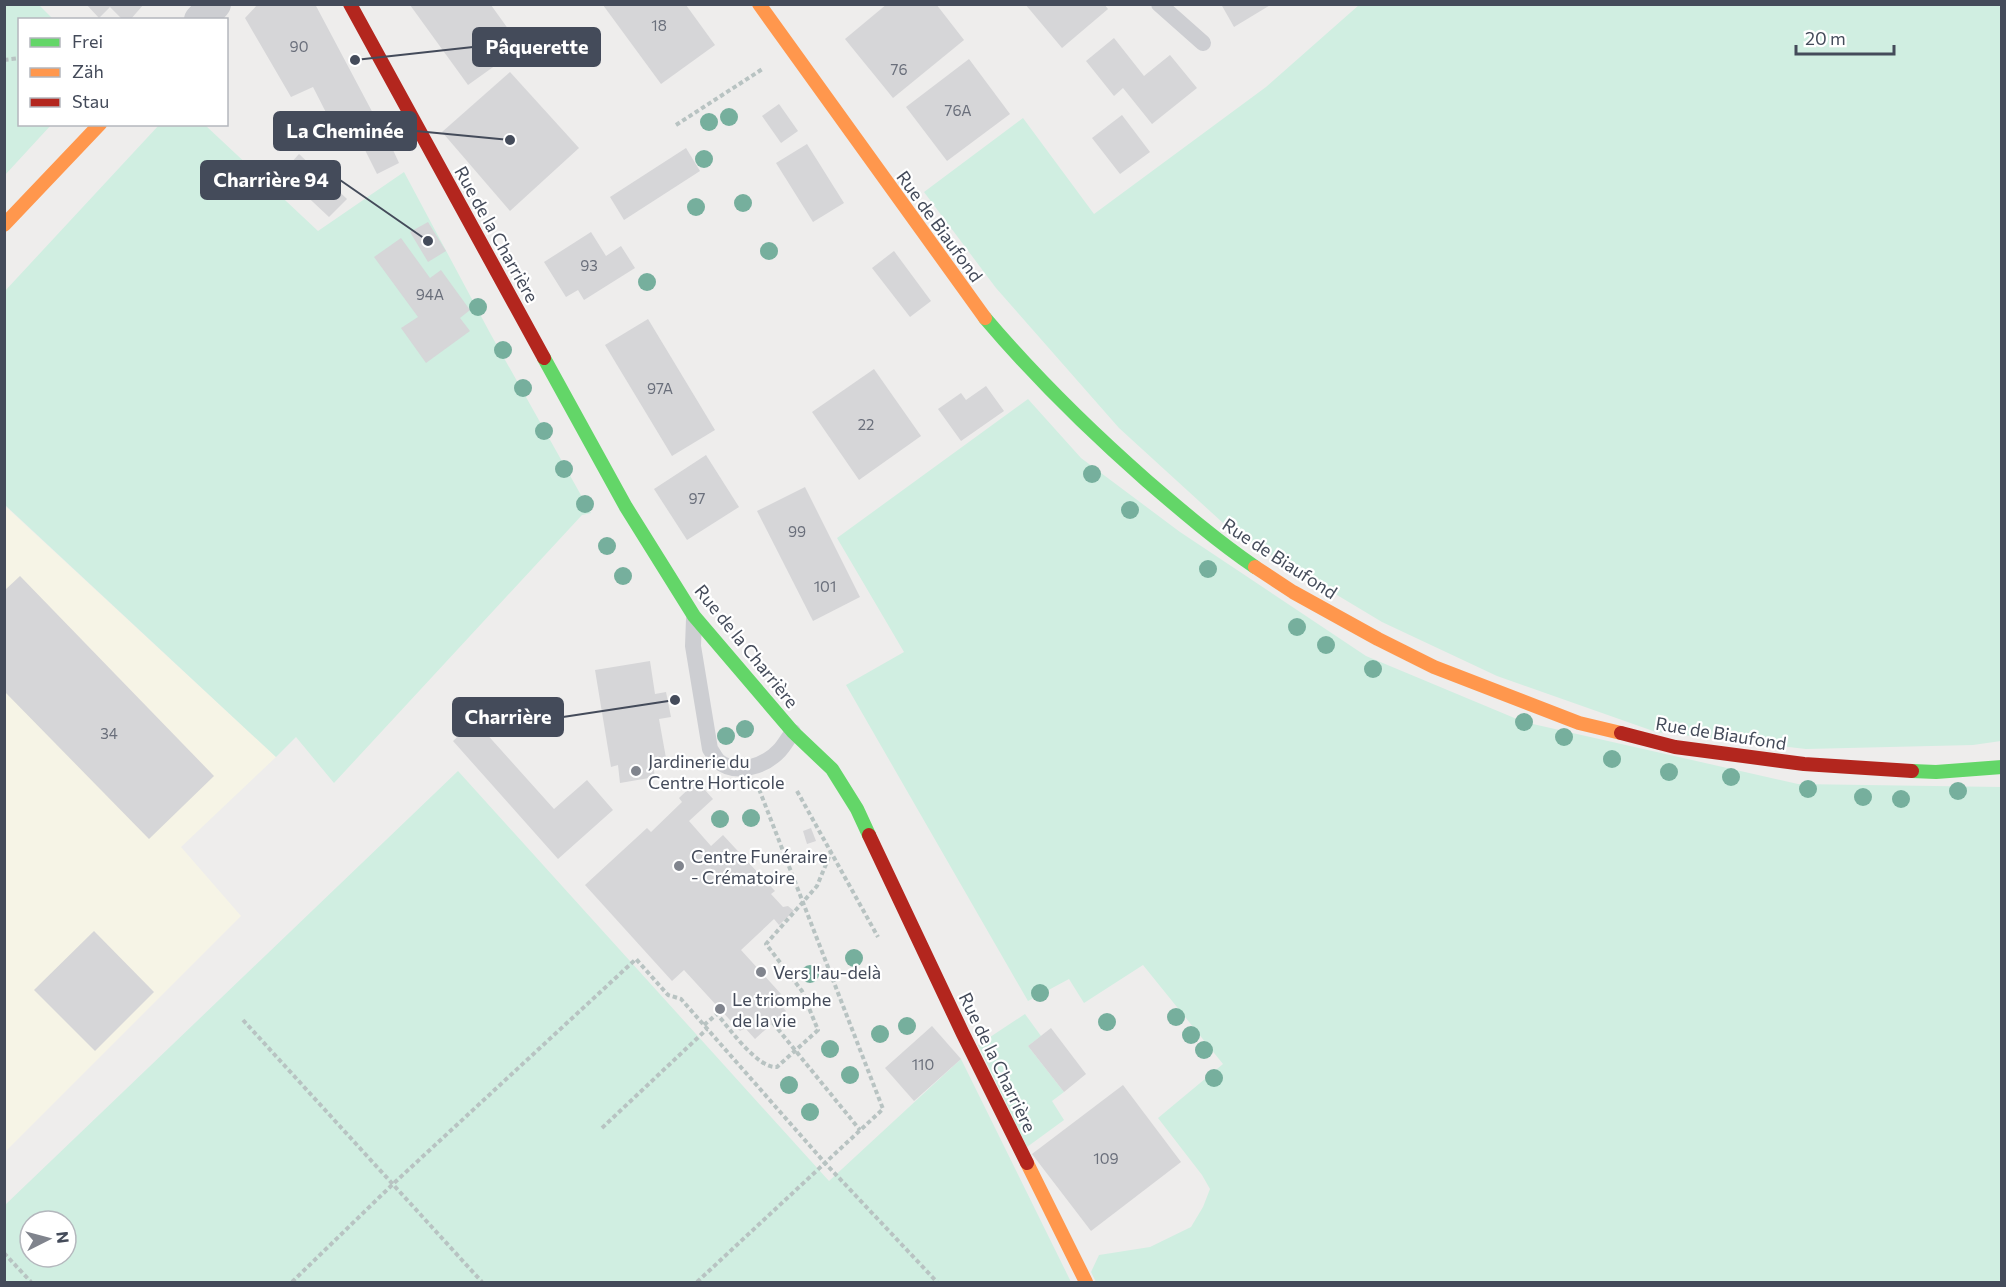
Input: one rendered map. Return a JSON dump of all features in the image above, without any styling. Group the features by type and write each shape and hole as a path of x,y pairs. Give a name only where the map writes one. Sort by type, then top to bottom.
{"street":[{"path":"202,18 215,4"},
{"name":"Rue de la Charrière","path":"350,4 626,507 694,616 793,732 832,769 857,808 963,1034 1086,1282"},
{"name":"Rue de Biaufond","path":"759,4 978,310 1022,362 1090,431 1171,502 1231,551 1293,592 1434,667 1579,723 1664,744 1804,764 1936,772 2001,767"},
{"path":"4,225 98,126"}],"lane":[{"path":"1160,4 1203,43"},
{"path":"694,616 693,646 711,749 718,760 729,766 744,769 755,766 779,752 793,732"}],"path":[{"path":"676,124 764,68"},
{"path":"697,1282 883,1109 759,788"},
{"path":"797,791 882,944"},
{"path":"602,1128 717,1014 757,1059 770,1068 777,1067 818,1030 802,991 766,944 817,886 831,852"},
{"path":"292,1282 393,1184 636,959 668,995 681,999 825,1164 936,1282"},
{"path":"243,1020 482,1282"},
{"path":"772,1023 860,1130"},
{"path":"4,1253 31,1282"}],"shaded area":[{"path":"4,505 276,757 181,847 241,916 5,1152"}],"green space":[{"path":"5,4 39,5 52,18 18,18 18,126 50,126 5,175"},
{"path":"1359,5 2001,5 2001,741 1973,745 1806,749 1656,732 1497,676 1382,622 1234,533 1119,428 996,288 924,192 1023,118 1094,214 1266,87"},
{"path":"158,126 206,126 318,231 404,172 490,333 591,513 582,515 334,783 296,737 276,757 5,505 4,292"},
{"path":"1028,399 1081,458 1180,532 1366,656 1524,722 1798,784 2001,787 2001,1282 1096,1282 1091,1272 1099,1255 1150,1247 1191,1227 1203,1207 1210,1189 1202,1175 1158,1118 1223,1064 1143,965 1084,1003 1069,979 1028,1001 846,685 904,652 837,538"},
{"path":"458,771 829,1181 961,1059 1071,1282 5,1282 5,1205"},
{"path":"1025,1014 1041,1036 1028,1046 1064,1092 1052,1101 1064,1120 1027,1147 978,1045"}],"building":[{"path":"86,4 144,4 132,18 121,18 110,7 99,18"},
{"path":"258,4 315,4 376,119 339,138 313,87 291,97 245,18"},
{"path":"887,4 936,4 964,40 893,98 845,39"},
{"path":"1025,4 1104,4 1108,9 1062,48"},
{"path":"1221,4 1272,4 1234,27"},
{"path":"410,5 491,5 521,47 468,85"},
{"path":"603,5 686,5 715,45 661,84"},
{"path":"1114,38 1144,76 1170,55 1197,88 1152,124 1123,88 1114,96 1086,61"},
{"path":"969,59 1010,114 947,161 906,107"},
{"path":"510,72 579,148 510,211 442,132"},
{"path":"779,104 798,131 781,143 762,116"},
{"path":"1122,115 1150,152 1120,174 1092,138"},
{"path":"388,139 399,163 377,174 365,150"},
{"path":"807,144 844,203 813,222 776,163"},
{"path":"686,148 700,171 624,220 610,197"},
{"path":"299,154 347,199 329,217 282,173"},
{"path":"428,222 446,251 428,262 410,232"},
{"path":"591,232 606,256 621,246 635,268 584,300 578,290 566,297 544,262"},
{"path":"401,238 430,278 441,270 470,310 460,318 470,331 426,363 401,328 418,317 374,257"},
{"path":"894,251 931,301 910,317 872,268"},
{"path":"648,319 715,430 672,456 605,345"},
{"path":"874,369 921,436 859,480 812,412"},
{"path":"986,386 1004,411 961,441 938,409 961,393 966,400"},
{"path":"706,455 739,507 687,540 654,489"},
{"path":"805,487 860,597 813,621 757,511"},
{"path":"20,576 214,776 149,839 4,691 4,591"},
{"path":"650,661 655,694 666,692 671,717 659,719 666,758 652,760 655,777 620,783 618,765 611,767 595,670"},
{"path":"475,721 554,809 587,780 613,810 558,859 453,741"},
{"name":"Centre Funéraire - Crématoire","path":"697,781 713,799 689,821 711,846 723,835 775,891 771,894 783,907 788,906 794,911 779,925 774,919 741,950 781,994 776,999 786,1011 755,1039 745,1028 740,1031 684,970 672,981 585,885 647,828 651,832 682,802 679,798"},
{"path":"811,828 816,841 807,844 803,831"},
{"path":"94,931 154,992 95,1051 34,990"},
{"path":"932,1026 961,1059 914,1101 885,1068"},
{"path":"1051,1028 1086,1074 1064,1092 1028,1046"},
{"path":"1123,1085 1181,1162 1091,1231 1032,1154"}],"traffic: fast":[{"path":"985,318 1043,382 1104,442 1187,515 1255,567"},
{"path":"544,358 626,507 694,616 793,732 832,769 857,809 869,835"},
{"path":"1912,771 1936,772 2002,767"}],"traffic: slow":[{"path":"759,4 985,318"},
{"path":"4,225 98,126"},
{"path":"1255,567 1293,592 1434,667 1579,723 1621,733"},
{"path":"1027,1163 1086,1282"}],"traffic: jam":[{"path":"350,4 544,358"},
{"path":"1621,733 1675,747 1804,764 1912,771"},
{"path":"869,835 1027,1163"}],"place":[{"name":"Pâquerette","path":"355,60"},
{"name":"La Cheminée","path":"510,140"},
{"name":"Charrière 94","path":"428,241"},
{"name":"Charrière","path":"675,700"},
{"name":"Jardinerie du Centre Horticole","path":"636,771"},
{"name":"Centre Funéraire - Crématoire","path":"679,866"},
{"name":"Vers l'au-delà","path":"761,972"},
{"name":"Le triomphe de la vie","path":"720,1009"}]}
